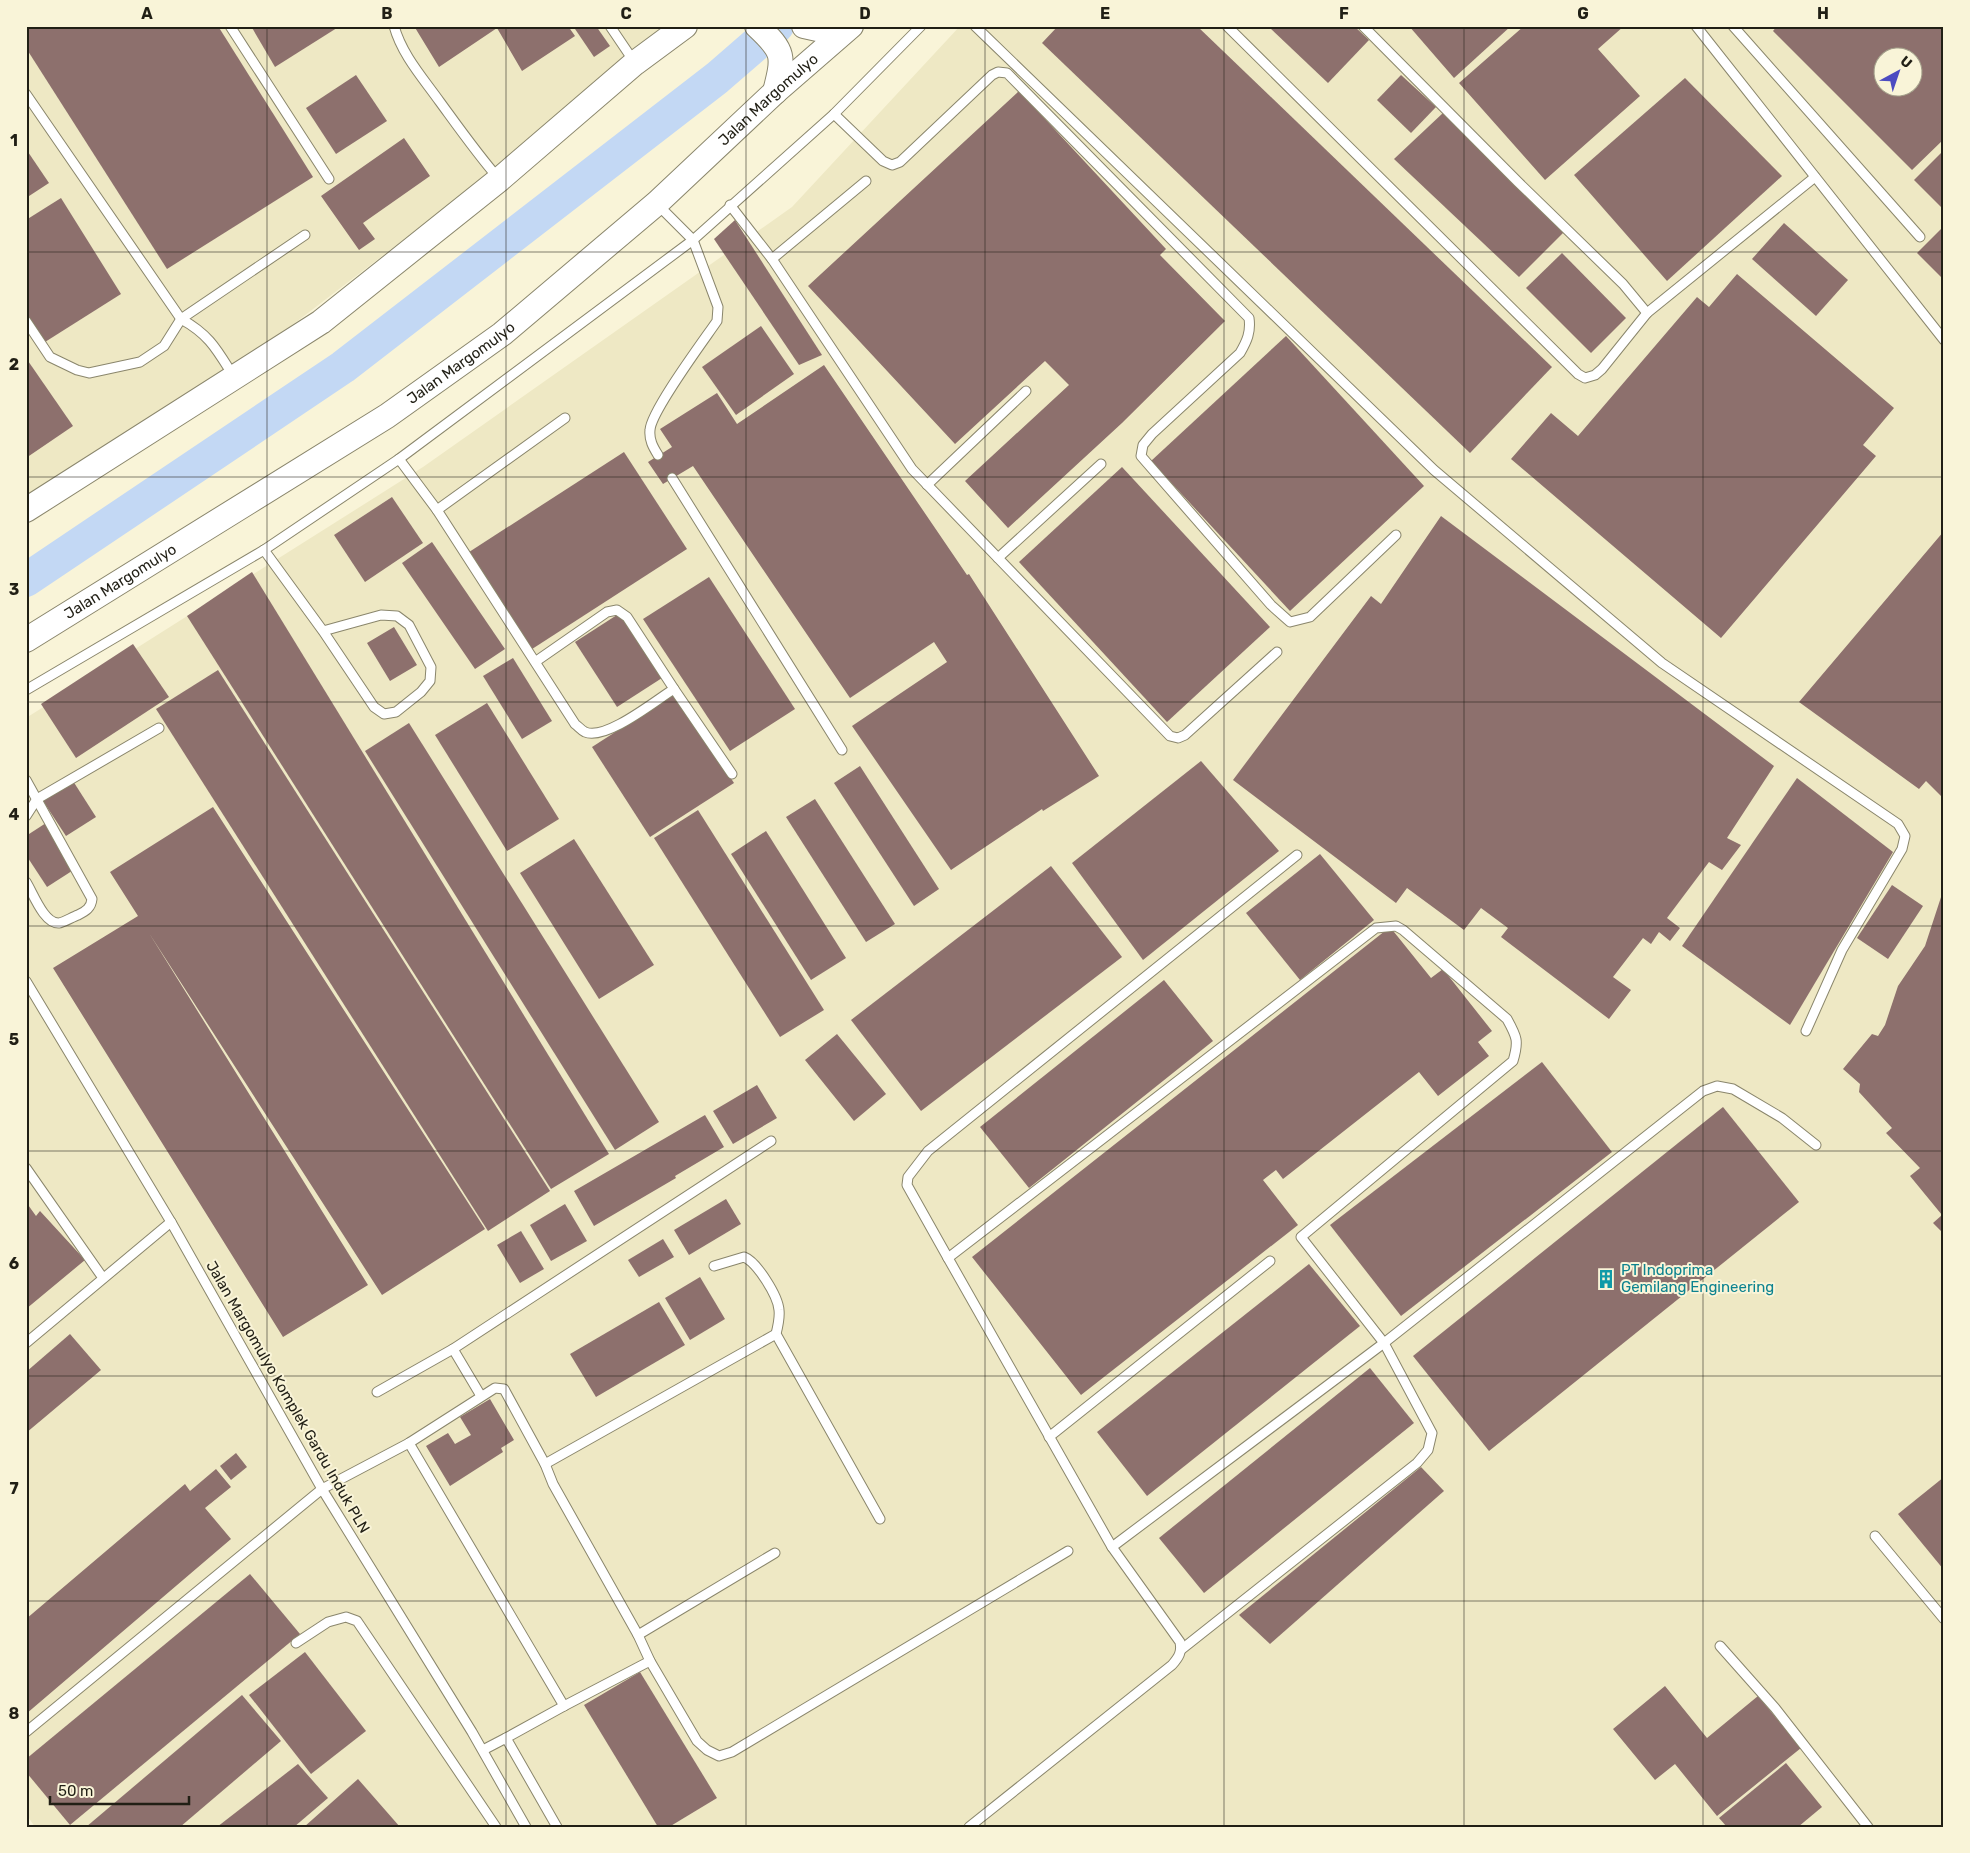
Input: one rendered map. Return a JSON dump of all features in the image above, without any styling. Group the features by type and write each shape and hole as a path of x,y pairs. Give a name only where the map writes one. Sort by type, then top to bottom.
{"main road":[{"path":"26,510 321,322 500,179 635,64 685,26"},
{"path":"757,26 776,45 781,53 778,81"},
{"name":"Jalan Margomulyo","path":"26,640 387,416 502,334 657,204 778,81 851,26"}],"lane":[{"path":"230,26 329,179"},
{"path":"394,26 397,37 408,57 483,160 500,179"},
{"path":"610,26 635,64"},
{"path":"26,690 264,550 399,459 693,240 834,114 921,26"},
{"path":"975,26 1434,470 1662,663 1898,824 1905,836 1902,849 1842,950 1806,1032"},
{"path":"1226,26 1578,374 1585,378 1595,375 1602,369 1647,313 1815,177"},
{"path":"1363,26 1518,182 1623,284 1647,313"},
{"path":"1696,26 1944,340"},
{"path":"1733,26 1920,237"},
{"path":"834,114 883,162 892,165 900,162 992,75 998,72 1007,73 1249,318 1251,328 1249,338 1240,353 1152,434 1143,445 1141,456 1271,605 1290,622 1310,617 1396,535"},
{"path":"26,94 181,319 198,328 213,344 234,377"},
{"path":"772,259 866,181"},
{"path":"657,204 693,240 718,307 717,321 657,412 650,429 650,442 658,455"},
{"path":"730,205 772,259 912,470 1170,736 1178,738 1185,735 1277,652"},
{"path":"26,321 50,357 77,370 89,373 140,362 164,346 181,319 305,235"},
{"path":"927,485 1026,391"},
{"path":"437,510 565,418"},
{"path":"399,459 437,510 576,724 585,732 599,733 616,727 674,689"},
{"path":"998,558 1101,464"},
{"path":"672,478 842,750"},
{"path":"264,550 374,707 384,714 396,712 421,692 430,681 431,667 409,625 397,616 382,615 323,632"},
{"path":"535,662 608,612 617,610 627,617 732,774"},
{"path":"26,816 37,799 159,728"},
{"path":"26,780 92,899 91,906 86,912 60,923 52,922 45,916 26,882"},
{"path":"1182,1649 1180,1642 1112,1547 907,1185 908,1177 928,1151 1297,855"},
{"path":"948,1258 1376,928 1396,926 1403,930 1507,1019 1516,1034 1518,1046 1513,1061 1301,1236 1384,1343 1432,1433 1428,1450 1417,1463 1182,1649 1172,1665 969,1827"},
{"name":"Jalan Margomulyo Komplek Gardu Induk PLN","path":"26,981 171,1222 322,1489 483,1750 526,1827"},
{"path":"1112,1547 1384,1343 1703,1091 1717,1086 1733,1088 1782,1118 1816,1145"},
{"path":"377,1392 453,1349 771,1141"},
{"path":"26,1168 103,1278"},
{"path":"26,1343 171,1222"},
{"path":"714,1266 744,1258 754,1264 767,1283 780,1308 776,1334 880,1519"},
{"path":"1049,1437 1270,1261"},
{"path":"545,1464 776,1334"},
{"path":"453,1349 480,1396"},
{"path":"26,1732 322,1489 409,1442 495,1388 504,1389 545,1464 553,1484 638,1635 650,1661 697,1741 707,1750 719,1756 732,1752 1068,1551"},
{"path":"409,1442 564,1706"},
{"path":"1874,1536 1944,1619"},
{"path":"638,1635 775,1553"},
{"path":"296,1643 328,1622 346,1617 357,1621 496,1827"},
{"path":"1720,1646 1776,1708 1868,1827"},
{"path":"483,1750 650,1661"},
{"path":"506,1738 557,1827"}],"shaded area":[{"path":"26,26 673,26 632,64 291,326 26,497"},
{"path":"960,26 1944,26 1944,1827 35,1827 26,1814 26,718 423,467 792,207"}],"building":[{"path":"26,26 218,26 313,177 167,269 26,48"},
{"path":"251,26 340,26 275,67"},
{"path":"414,26 568,26 575,36 522,71 497,28 439,67"},
{"path":"573,26 596,26 610,46 594,57"},
{"path":"1058,26 1197,26 1552,367 1470,453 1042,43"},
{"path":"1268,26 1354,26 1369,40 1328,83"},
{"path":"1409,26 1511,26 1454,78"},
{"path":"1524,26 1624,26 1598,49 1640,96 1545,180 1459,83"},
{"path":"1777,26 1944,26 1944,139 1912,170 1773,31"},
{"path":"356,75 387,121 336,154 306,108"},
{"path":"1401,75 1436,107 1411,133 1377,100"},
{"path":"1685,78 1782,176 1667,281 1574,175"},
{"path":"1019,91 1166,249 1160,255 1225,321 1122,423 1008,528 965,481 1069,385 1045,361 955,444 808,286"},
{"path":"1444,112 1564,232 1519,277 1394,159"},
{"path":"404,138 430,176 363,223 375,239 359,250 321,196"},
{"path":"26,149 49,183 26,198"},
{"path":"1944,150 1944,210 1914,180"},
{"path":"61,198 121,294 45,342 26,313 26,220"},
{"path":"735,220 822,355 799,365 714,239"},
{"path":"1784,223 1848,280 1816,316 1752,259"},
{"path":"1944,226 1944,280 1917,253"},
{"path":"1562,253 1626,318 1591,353 1526,288"},
{"path":"1737,274 1894,408 1863,445 1876,456 1721,638 1511,459 1551,413 1578,436 1697,297 1709,307"},
{"path":"761,326 794,374 736,415 702,367"},
{"path":"1286,336 1424,486 1290,611 1151,461"},
{"path":"26,358 73,426 26,458"},
{"path":"824,365 967,575 969,574 1099,776 1043,811 1042,809 951,870 852,726 947,662 934,642 850,698 693,466 663,484 648,462 672,447 660,429 717,393 737,424"},
{"path":"624,452 687,549 529,651 466,554"},
{"path":"1122,467 1270,627 1167,722 1019,562"},
{"path":"392,497 423,543 365,582 334,535"},
{"path":"1441,516 1774,766 1727,838 1741,845 1722,870 1709,862 1667,918 1680,928 1670,941 1659,932 1651,944 1643,938 1613,977 1631,990 1609,1019 1501,937 1508,928 1481,908 1464,930 1407,888 1396,903 1233,780 1371,596 1381,604"},
{"path":"1944,531 1944,799 1926,781 1919,789 1799,702"},
{"path":"432,542 505,649 475,669 402,563"},
{"path":"252,572 609,1154 551,1189 187,616"},
{"path":"709,577 795,709 730,751 643,619"},
{"path":"620,613 662,678 617,707 575,642"},
{"path":"394,627 417,665 390,681 367,643"},
{"path":"133,644 169,697 76,758 41,704"},
{"path":"513,658 552,721 522,739 483,676"},
{"path":"218,670 550,1191 488,1231 156,709"},
{"path":"676,693 734,783 650,837 592,747"},
{"path":"487,703 559,819 507,851 435,735"},
{"path":"409,723 659,1122 615,1150 365,751"},
{"path":"1201,761 1279,851 1143,960 1072,863"},
{"path":"860,766 939,889 914,906 834,783"},
{"path":"1797,778 1893,852 1790,1025 1682,946"},
{"path":"73,781 96,817 66,836 43,801"},
{"path":"815,799 895,924 866,942 786,817"},
{"path":"213,807 485,1229 382,1295 149,933 368,1285 283,1337 53,968 138,916 110,872"},
{"path":"698,810 824,1010 780,1037 654,838"},
{"path":"46,823 75,869 47,887 26,855 26,836"},
{"path":"766,831 846,958 811,980 731,854"},
{"path":"574,839 654,965 599,999 520,873"},
{"path":"1320,854 1374,920 1300,980 1246,913"},
{"path":"1051,866 1122,957 921,1111 851,1020"},
{"path":"1892,885 1923,906 1888,959 1857,938"},
{"path":"1943,891 1944,1234 1933,1223 1942,1215 1910,1176 1920,1168 1886,1133 1892,1128 1859,1092 1860,1084 1843,1069 1872,1034 1878,1036 1885,1025 1898,986 1925,946"},
{"path":"1390,927 1431,978 1443,969 1492,1031 1478,1042 1489,1056 1438,1096 1419,1072 1283,1179 1276,1170 1263,1180 1298,1225 1081,1395 972,1257"},
{"path":"1164,980 1213,1041 1029,1188 980,1127"},
{"path":"837,1034 886,1094 854,1121 805,1060"},
{"path":"1542,1062 1612,1152 1401,1316 1330,1225"},
{"path":"757,1085 777,1118 733,1144 713,1111"},
{"name":"PT Indoprima Gemilang Engineering","path":"1723,1107 1799,1202 1489,1451 1413,1356"},
{"path":"705,1115 724,1147 675,1176 676,1178 594,1226 574,1191"},
{"path":"726,1199 741,1224 689,1255 674,1230"},
{"path":"26,1202 36,1216 40,1211 85,1260 26,1309"},
{"path":"565,1204 587,1241 551,1261 530,1225"},
{"path":"521,1231 544,1269 520,1283 497,1245"},
{"path":"663,1239 674,1257 639,1277 628,1260"},
{"path":"1309,1264 1360,1326 1147,1496 1097,1432"},
{"path":"700,1277 725,1319 690,1340 665,1298"},
{"path":"659,1302 685,1345 596,1397 570,1354"},
{"path":"70,1334 101,1370 26,1433 26,1372"},
{"path":"1370,1368 1414,1423 1204,1593 1159,1538"},
{"path":"490,1399 514,1440 501,1448 503,1452 450,1486 426,1446 448,1433 455,1444 471,1435 460,1417"},
{"path":"236,1453 247,1467 231,1480 220,1466"},
{"path":"1421,1467 1444,1491 1270,1644 1239,1615"},
{"path":"216,1469 231,1487 205,1508 231,1539 26,1714 26,1619 185,1484 190,1491"},
{"path":"1944,1477 1944,1570 1898,1514"},
{"path":"250,1574 300,1634 70,1825 26,1772 26,1759"},
{"path":"305,1652 366,1731 311,1774 249,1695"},
{"path":"640,1672 717,1798 669,1827 658,1827 584,1705"},
{"path":"1665,1686 1707,1738 1758,1696 1801,1748 1717,1816 1675,1764 1655,1780 1613,1729"},
{"path":"242,1695 281,1741 180,1827 86,1827"},
{"path":"1786,1763 1822,1807 1798,1827 1727,1827 1719,1818"},
{"path":"298,1764 328,1798 294,1827 217,1827"},
{"path":"358,1779 400,1827 304,1827"}],"waterway":[{"path":"26,580 343,367 717,78 777,26"}],"place":[{"name":"PT Indoprima Gemilang Engineering","path":"1606,1279"}]}
